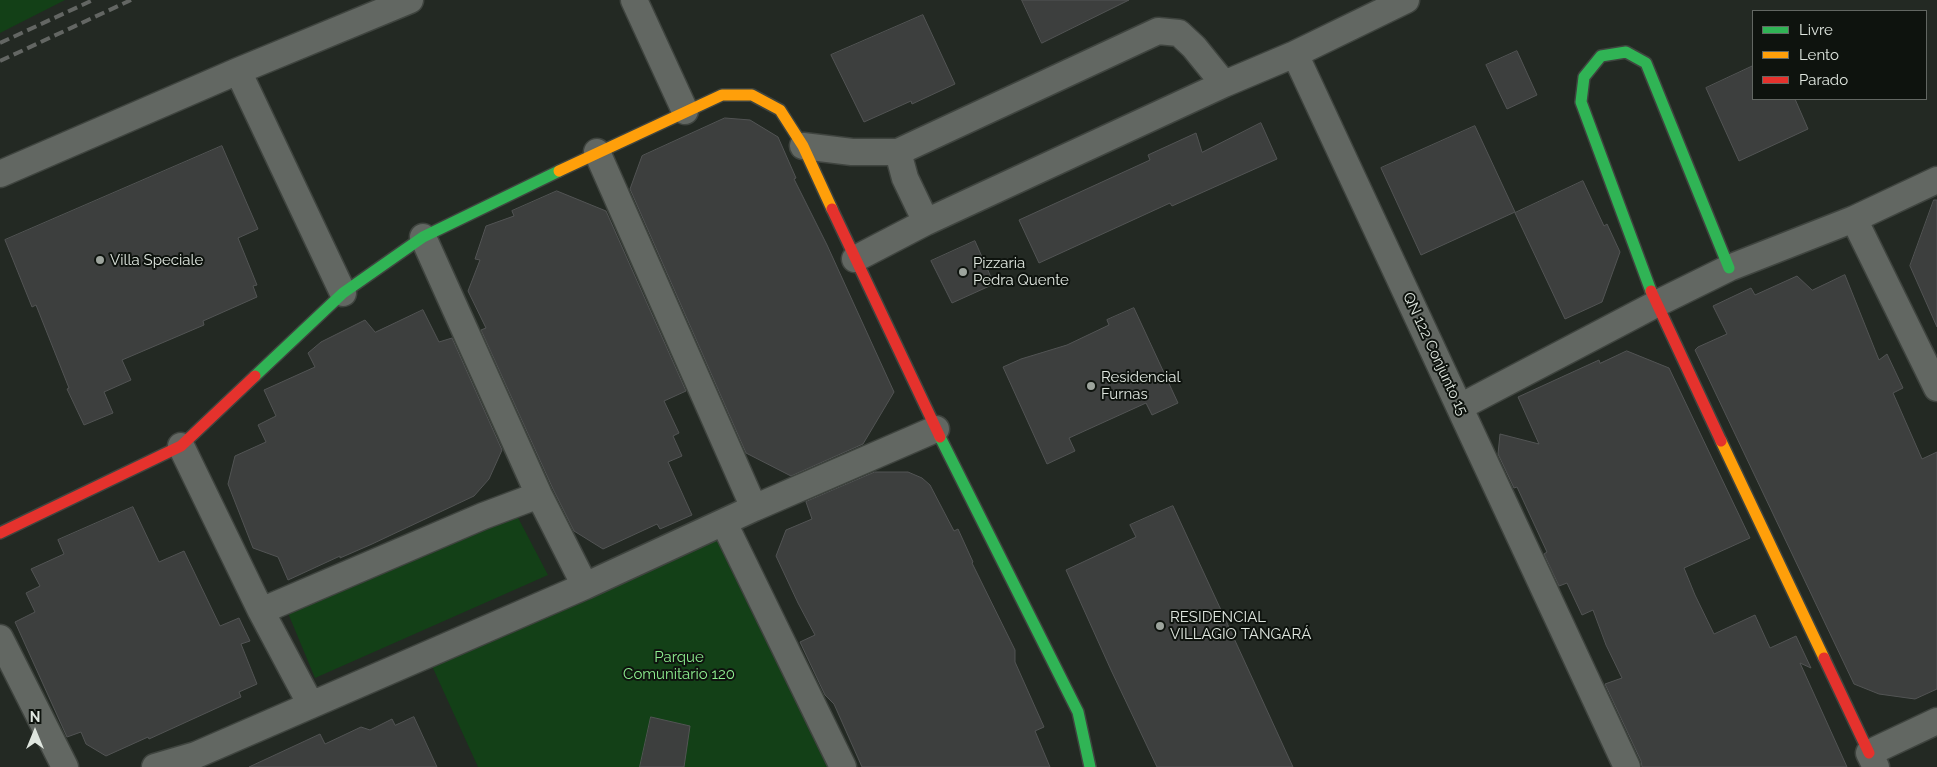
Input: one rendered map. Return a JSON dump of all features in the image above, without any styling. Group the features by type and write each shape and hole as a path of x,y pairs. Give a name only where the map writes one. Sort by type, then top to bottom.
{"street":[{"path":"0,174 238,71 410,0"},
{"path":"634,0 686,111"},
{"path":"855,259 926,222 1224,84 1295,54 1406,0"},
{"path":"803,146 852,152 898,152 1158,31 1179,33 1194,47 1224,84"},
{"path":"1729,268 1646,63 1626,52 1601,56 1584,77 1581,102 1656,304 1873,760 1937,721"},
{"name":"QN 122 Conjunto 15","path":"1295,54 1627,767"},
{"path":"238,71 344,293"},
{"path":"0,533 181,446 344,293 423,237 597,152 722,95 752,95 780,110 798,135 936,429 1078,712 1090,767"},
{"path":"597,152 754,508"},
{"path":"898,152 905,178 926,222"},
{"path":"1460,407 1656,304 1729,268 1854,219 1937,180"},
{"path":"1854,219 1937,388"},
{"path":"423,237 539,495 585,586"},
{"path":"155,767 196,755 585,586 754,508 936,429"},
{"path":"181,446 261,611 311,705"},
{"path":"261,611 483,516 539,495"},
{"path":"724,523 843,767"},
{"path":"0,638 65,767"}],"green space":[{"path":"0,0 65,0 0,33"},
{"path":"514,510 548,575 315,678 283,601"},
{"name":"Parque Comunitario 120","path":"726,533 833,767 478,767 432,666"}],"building":[{"path":"1022,0 1129,0 1042,43"},
{"path":"923,15 955,84 912,104 911,101 864,122 831,55"},
{"path":"1517,51 1537,95 1507,109 1486,65"},
{"path":"1752,66 1752,100 1795,100 1808,129 1739,161 1706,88"},
{"path":"725,118 750,120 778,137 796,178 794,179 827,245 894,392 863,444 791,476 746,453 630,189 642,156"},
{"path":"1261,123 1277,159 1172,206 1170,203 1039,263 1019,220 1150,160 1148,155 1196,133 1202,152"},
{"path":"1475,126 1515,212 1421,255 1381,168"},
{"name":"Villa Speciale","path":"222,146 258,229 238,238 257,285 253,286 257,297 203,321 204,325 122,360 131,380 104,392 113,413 84,425 67,389 69,388 36,305 32,307 5,240"},
{"path":"1583,181 1604,226 1607,224 1620,252 1602,302 1565,319 1515,213"},
{"path":"557,191 606,211 686,391 664,401 679,433 673,436 682,456 668,462 692,515 660,529 657,524 603,549 574,531 481,330 486,328 468,291 480,260 475,259 486,226 514,216 512,211"},
{"path":"1934,200 1937,200 1937,327 1910,266"},
{"name":"Pizzaria Pedra Quente","path":"975,241 994,284 952,303 931,261"},
{"path":"1845,275 1879,360 1887,354 1903,388 1893,393 1922,459 1937,452 1937,689 1915,699 1879,694 1854,684 1695,350 1727,334 1713,306 1751,288 1755,295 1797,276 1812,290"},
{"name":"Residencial Furnas","path":"1134,308 1178,403 1152,415 1146,403 1069,438 1075,451 1047,464 1003,367 1021,359 1067,345 1109,325 1107,320"},
{"path":"423,310 439,342 452,338 502,450 489,479 474,496 372,544 340,558 340,556 288,580 278,557 253,548 228,484 235,456 266,442 258,425 276,416 264,390 315,367 308,353 321,342 365,320 375,332"},
{"path":"1627,351 1669,368 1750,538 1684,568 1714,634 1755,615 1770,648 1796,636 1811,668 1800,663 1847,767 1642,767 1641,761 1605,684 1622,678 1606,645 1593,610 1582,615 1567,583 1559,586 1544,554 1547,552 1517,487 1514,488 1498,454 1500,434 1539,444 1518,397 1599,360 1600,363"},
{"path":"875,472 908,472 922,478 930,485 954,531 958,529 972,563 1015,650 1015,662 1044,727 1035,731 1050,767 862,767 834,704 825,695 800,642 815,635 776,556 786,530 812,519 806,502"},
{"name":"RESIDENCIAL VILLAGIO TANGARÁ","path":"1173,506 1293,767 1157,767 1111,670 1066,570 1136,537 1130,525"},
{"path":"133,507 159,562 184,551 220,626 239,618 250,641 241,644 257,684 239,692 241,697 149,739 148,737 106,756 86,744 81,732 67,737 15,622 35,612 26,593 40,586 31,569 64,554 58,540"},
{"path":"414,717 437,767 249,767 320,734 325,744 361,727 370,730 392,719 395,725"},
{"path":"651,717 690,726 684,767 640,767"}],"railway":[{"path":"0,43 93,0"},
{"path":"0,61 131,0"}],"traffic: fast":[{"path":"1651,291 1581,102 1584,77 1601,56 1626,52 1646,63 1729,268"},
{"path":"255,376 343,293 423,237 559,171"},
{"path":"940,437 1078,712 1090,767"}],"traffic: slow":[{"path":"559,171 722,95 752,95 780,110 803,146 832,209"},
{"path":"1721,441 1824,658"}],"traffic: jam":[{"path":"832,209 940,437"},
{"path":"1651,291 1721,441"},
{"path":"0,533 181,446 255,376"},
{"path":"1824,658 1869,753"}],"place":[{"name":"Villa Speciale","path":"100,260"},
{"name":"Pizzaria Pedra Quente","path":"963,272"},
{"name":"Residencial Furnas","path":"1091,386"},
{"name":"RESIDENCIAL VILLAGIO TANGARÁ","path":"1160,626"}]}
